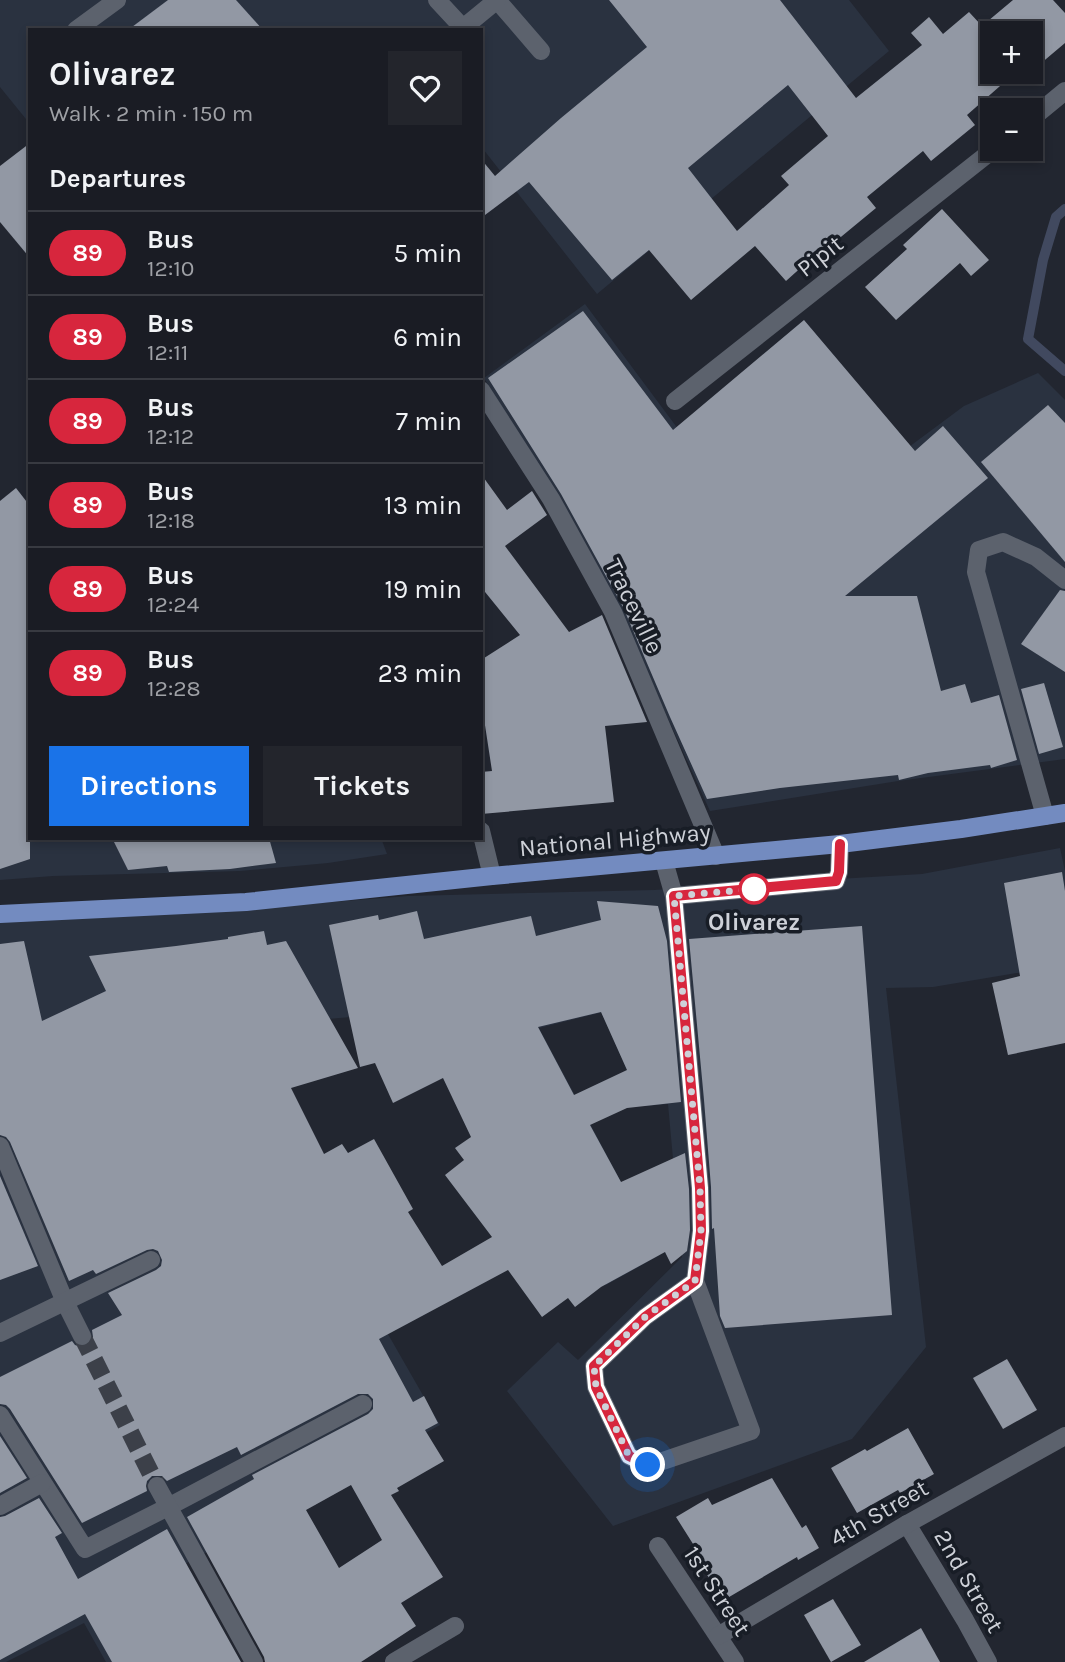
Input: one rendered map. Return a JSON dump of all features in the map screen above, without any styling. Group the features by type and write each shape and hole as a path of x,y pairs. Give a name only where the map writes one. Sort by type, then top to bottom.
{"main road":[{"name":"National Highway","path":"0,914 246,902 840,844 1065,813"}],"street":[{"path":"79,28 117,0"},
{"path":"437,0 461,28"},
{"path":"463,28 497,0 541,51"},
{"path":"1043,109 1065,91"},
{"name":"Pipit","path":"675,401 980,160"},
{"name":"Traceville","path":"483,393 551,499 613,612 716,856"},
{"path":"1045,816 976,572 979,551 1003,542 1036,557 1065,580"},
{"path":"483,839 492,876"},
{"path":"674,896 836,881 840,844"},
{"path":"664,861 674,896 700,1188 701,1231 695,1281 751,1431 648,1465 629,1456 596,1387 594,1366 645,1317 695,1281"},
{"path":"0,1146 65,1302 82,1336"},
{"path":"0,1333 151,1260"},
{"path":"0,1415 85,1549 363,1404"},
{"name":"4th Street","path":"718,1636 907,1524 1065,1436"},
{"path":"0,1506 42,1483"},
{"path":"157,1486 254,1662"},
{"name":"2nd Street","path":"907,1524 988,1662"},
{"name":"1st Street","path":"659,1546 735,1662"},
{"path":"394,1662 455,1626"}],"shaded area":[{"path":"0,0 849,0 889,51 597,294 483,149 483,28 28,28 28,122 0,87"},
{"path":"585,304 769,551 964,406 1038,373 1065,400 1065,759 898,781 710,811 618,609 558,501 484,378"},
{"path":"0,827 28,837 28,840 382,840 387,854 328,863 240,871 0,880"},
{"path":"1060,848 1065,871 1065,965 933,987 886,988 926,1347 852,1439 613,1526 507,1391 558,1342 578,1360 682,1257 668,1104 646,1106 602,1014 607,1011 539,1028 660,1255 606,1285 524,1173 463,1054 351,1017 257,1025 290,1163 440,1425 185,1564 164,1662 106,1662 84,1623 6,1662 0,1662 0,920 244,909 408,896 654,890 922,874"}],"building":[{"path":"168,0 236,0 261,28 131,28"},
{"path":"609,0 780,0 856,98 922,45 911,33 929,17 943,34 969,12 980,24 980,84 1002,84 986,98 980,98 980,104 967,115 975,125 931,161 923,151 867,197 876,208 836,241 834,238 786,281 755,246 691,300 649,250 612,280 529,182 483,216 483,161 495,176 647,47","holes":["788,85 828,136 781,176 789,185 737,231 688,168"]},
{"path":"1013,0 1053,0 1065,13 1065,43 1043,62 1043,21 988,21"},
{"path":"28,145 28,256 0,222 0,166"},
{"path":"942,209 989,260 971,276 960,263 896,320 865,287 907,249 903,245"},
{"path":"583,311 673,430 804,320 915,451 943,426 988,478 845,596 917,596 941,691 965,684 971,703 999,695 1017,760 991,768 990,765 928,773 899,780 898,775 707,799 623,607 561,494 488,378"},
{"path":"1048,405 1065,423 1065,562 981,462"},
{"path":"483,477 507,510 532,491 547,515 505,546 569,632 602,615 647,722 605,726 614,802 483,814 483,772 492,771 483,712 483,659 520,635 483,589"},
{"path":"16,488 28,503 30,859 0,869 0,501"},
{"path":"1060,590 1065,591 1065,672 1021,644"},
{"path":"1044,683 1063,747 1039,754 1021,689"},
{"path":"113,840 270,840 276,863 230,869 169,872 167,866 128,870"},
{"path":"1062,872 1065,891 1065,1043 1008,1055 992,983 1020,976 1004,883"},
{"path":"597,901 658,906 667,941 681,1102 627,1108 590,1125 621,1182 685,1153 690,1230 687,1251 671,1264 665,1252 601,1287 575,1307 568,1298 542,1317 508,1270 379,1339 413,1402 424,1396 438,1423 425,1430 444,1461 397,1488 399,1491 391,1495 443,1577 401,1603 416,1626 361,1662 265,1662 187,1517 254,1479 252,1475 368,1414 373,1409 373,1399 368,1394 358,1394 241,1455 237,1447 167,1481 162,1476 152,1476 147,1481 147,1491 82,1523 10,1409 0,1404 0,1377 72,1341 81,1347 88,1346 93,1337 92,1330 122,1315 108,1293 156,1270 161,1266 162,1260 158,1251 147,1250 96,1274 93,1270 69,1281 10,1142 0,1135 0,944 24,941 42,1021 106,991 89,956 228,939 264,931 267,945 286,941 358,1068 291,1088 324,1154 342,1144 348,1153 374,1139 413,1209 408,1212 442,1266 492,1237 445,1175 464,1160 455,1148 471,1137 443,1078 393,1103 375,1063 360,1067 329,925 378,915 379,920 417,911 424,939 531,916 536,936 601,920","holes":["601,1012 627,1070 574,1095 538,1027","351,1485 382,1540 339,1568 306,1510"]},
{"path":"862,926 892,1315 725,1328 720,1316 689,939"},
{"path":"0,1176 38,1266 0,1280"},
{"path":"1007,1359 1037,1410 1003,1429 973,1378"},
{"path":"908,1428 934,1474 857,1513 831,1468"},
{"path":"0,1436 27,1478 0,1493"},
{"path":"772,1478 802,1528 806,1525 819,1548 798,1560 797,1557 724,1600 695,1557 700,1555 676,1517 708,1498 712,1505"},
{"path":"39,1498 62,1533 55,1537 78,1579 167,1529 241,1662 112,1662 85,1614 0,1660 0,1517"},
{"path":"833,1599 861,1645 831,1662 804,1615"},
{"path":"921,1628 940,1662 864,1662"}],"waterway":[{"path":"1065,209 1056,217 1043,260 1028,339 1065,371"}],"tunnel":[{"path":"82,1336 157,1486"}],"bus line":[{"name":"89","path":"648,1465 629,1456 596,1387 594,1366 645,1317 695,1281 701,1231 700,1188 674,896 836,881 840,844"}],"place":[{"name":"Olivarez","path":"754,889"}],"route":[{"path":"648,1465 629,1456 596,1387 594,1366 645,1317 695,1281 701,1231 700,1188 674,896 754,889"}]}
